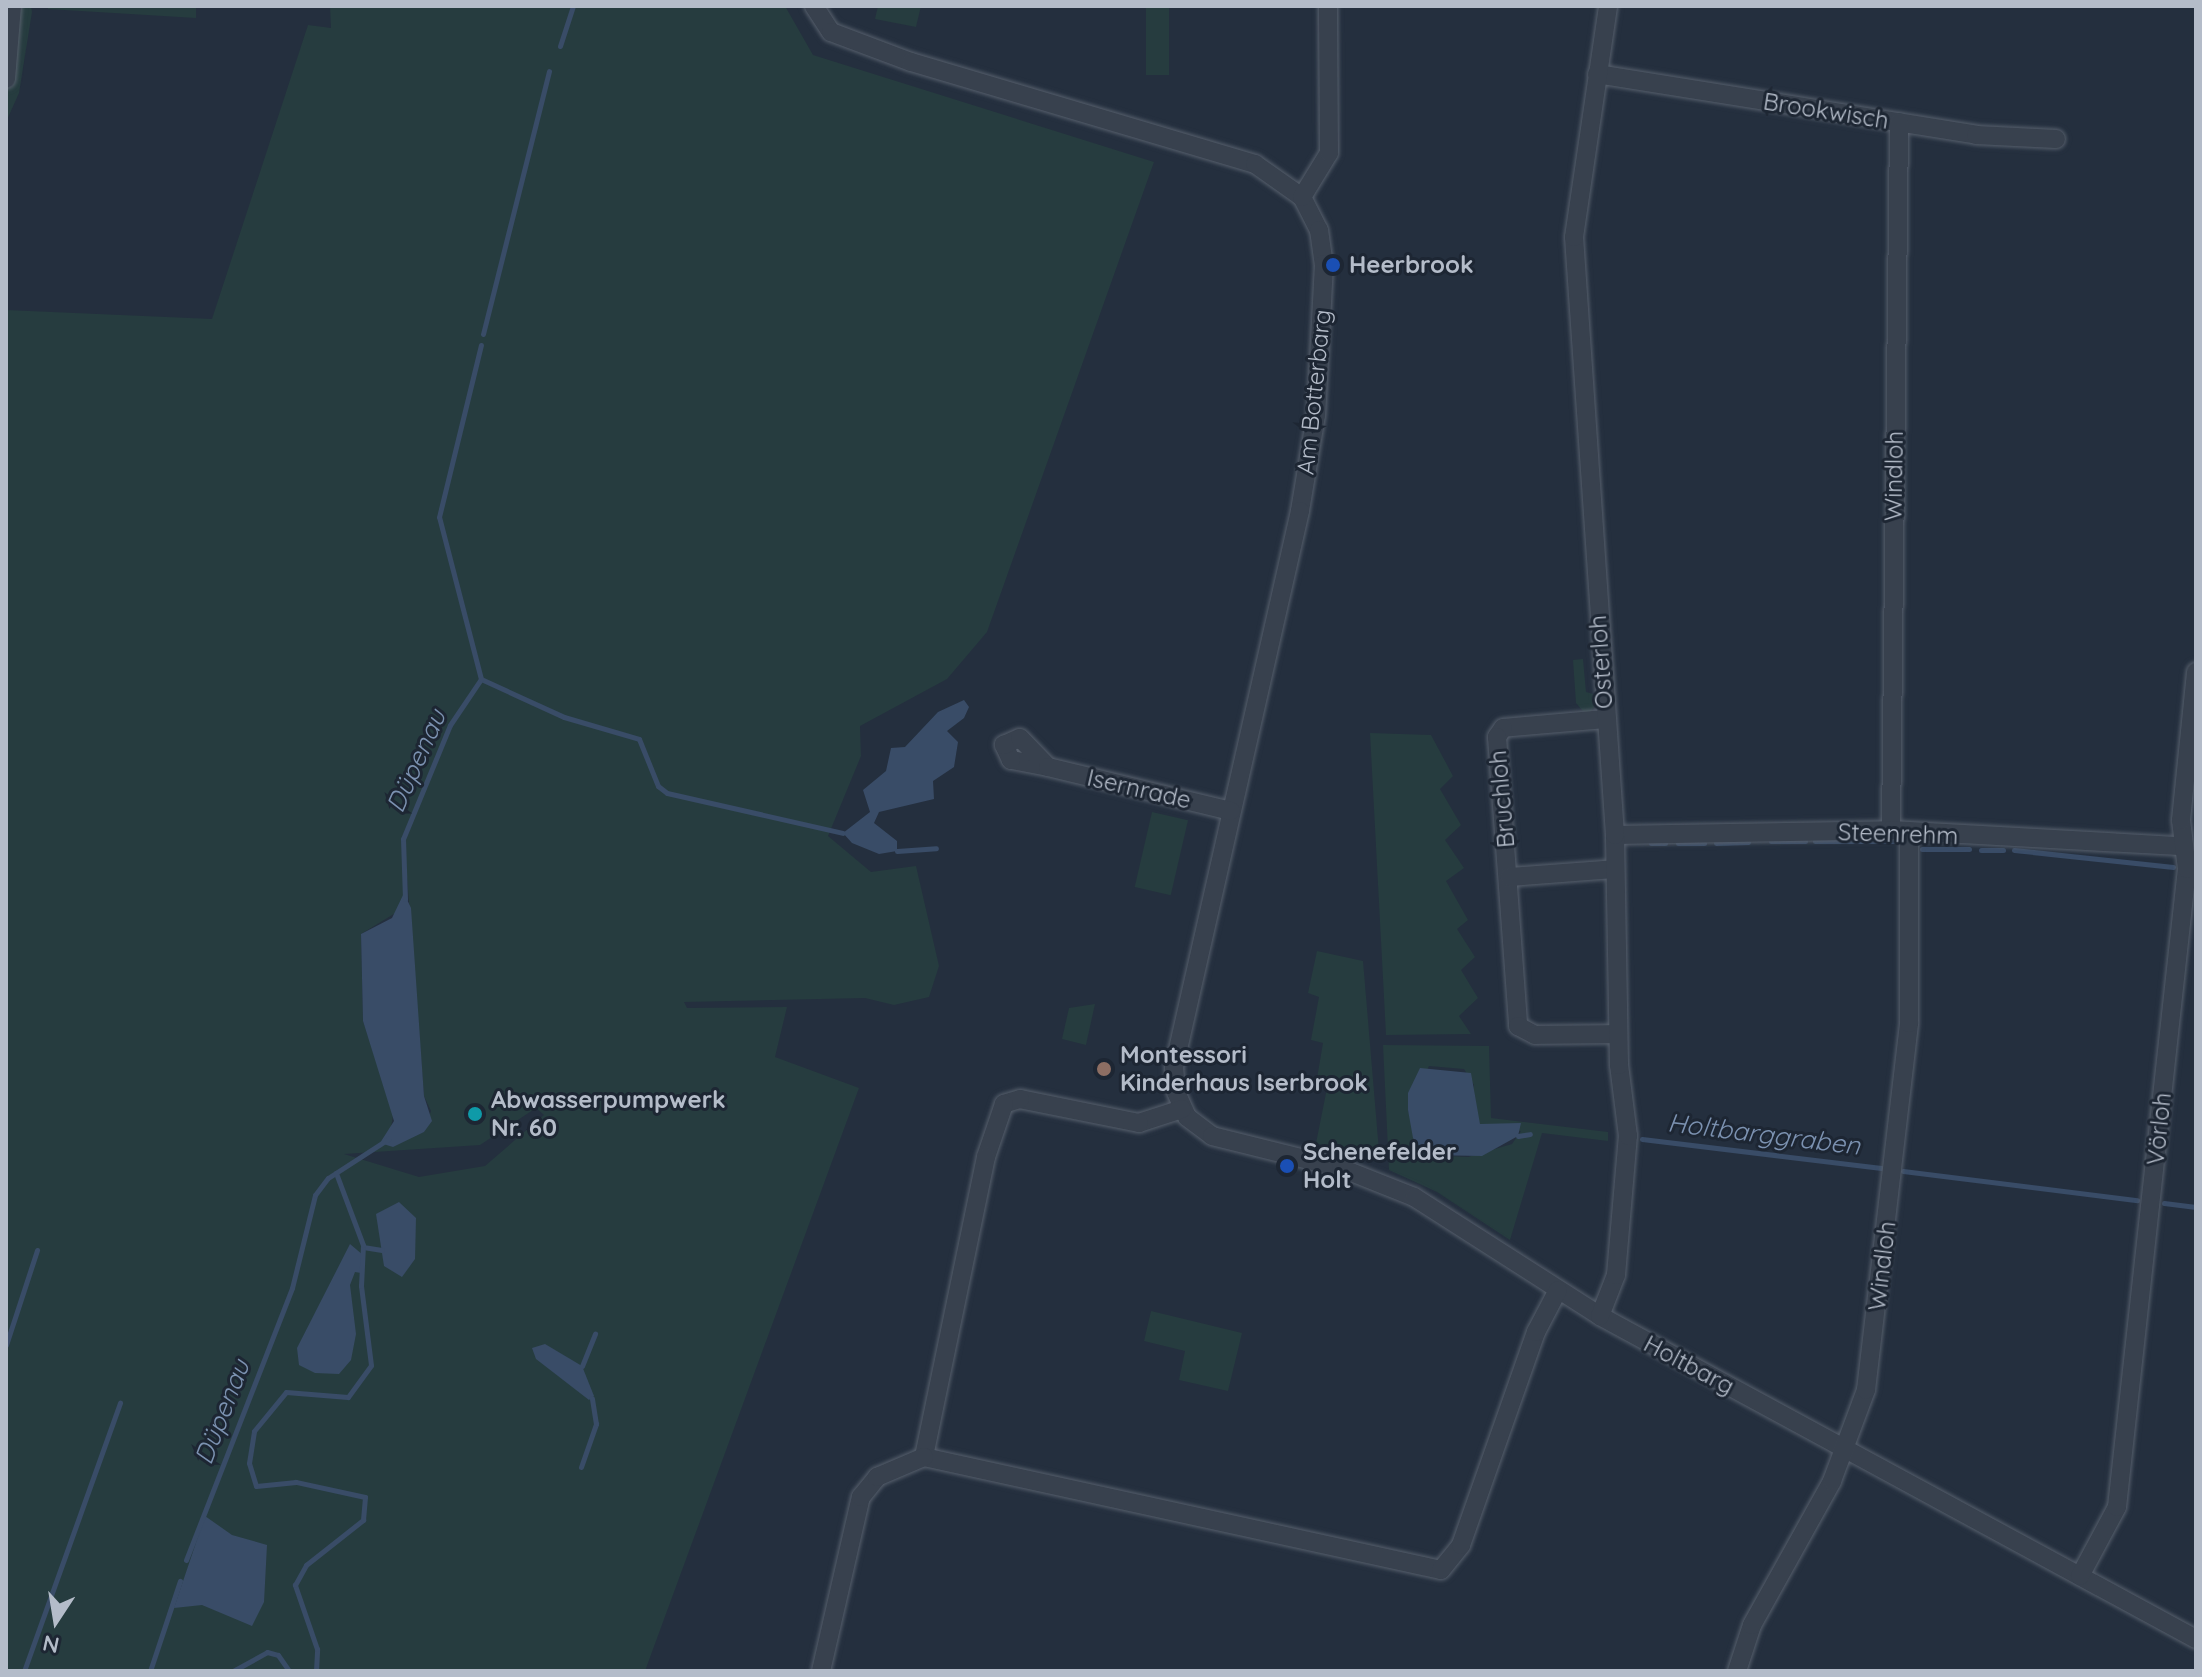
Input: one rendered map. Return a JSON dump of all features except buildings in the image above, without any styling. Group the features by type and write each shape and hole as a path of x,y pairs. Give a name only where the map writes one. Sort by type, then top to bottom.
{"street":[{"path":"6,79 12,6"},
{"name":"Am Botterbarg","path":"814,6 831,32 911,62 1206,145 1255,164 1302,197 1319,230 1324,264 1316,415 1174,1067 1182,1109"},
{"path":"1302,197 1329,153 1328,6"},
{"name":"Osterloh","path":"1600,1316 1616,1275 1628,1150 1618,1034 1615,835 1573,255 1608,6"},
{"name":"Brookwisch","path":"1597,74 1899,122 2056,139"},
{"name":"Windloh","path":"1737,1671 1752,1625 1832,1481 1868,1378 1909,1023 1900,831 1899,122"},
{"name":"Vörloh","path":"2080,1576 2117,1507 2187,869 2180,846 2196,672"},
{"name":"Bruchloh","path":"1605,719 1503,728 1497,737 1522,1031 1618,1034"},
{"name":"Isernrade","path":"1048,767 1231,811"},
{"name":"Steenrehm","path":"1615,835 1900,831 2180,846"},
{"name":"Bruchloh","path":"1509,877 1615,869"},
{"path":"924,1457 989,1141 1004,1104 1020,1099 1139,1123 1182,1109"},
{"name":"Holtbarg","path":"1182,1109 1212,1136 1332,1165 1414,1197 1600,1316 2196,1639"},
{"path":"825,1667 861,1497 877,1477 924,1457 1441,1570 1461,1545 1536,1332 1558,1290"}],"green space":[{"path":"6,6 31,6 32,12 19,93 6,122"},
{"path":"48,6 196,6 196,18 48,9"},
{"path":"330,6 785,6 813,55 1154,162 987,632 947,679 860,726 861,756 828,836 871,872 916,866 939,966 929,997 894,1005 865,998 684,1002 687,1008 787,1007 775,1057 859,1088 645,1671 6,1671 6,310 212,319 308,25 331,28","holes":["406,864 424,1096 431,1111 424,1132 380,1143 390,1132 394,1111 363,1021 361,934 397,912 407,894","536,1108 544,1115 485,1166 419,1177 344,1154 480,1145"]},
{"path":"878,6 921,6 916,27 875,19"},
{"path":"1146,6 1169,6 1169,75 1146,75"},
{"path":"1583,659 1586,692 1597,695 1598,702 1587,716 1576,703 1573,660"},
{"path":"1370,733 1431,735 1453,776 1440,789 1461,825 1445,840 1464,868 1446,881 1468,920 1457,929 1475,957 1461,970 1478,998 1459,1016 1471,1034 1386,1035"},
{"path":"1152,812 1188,820 1171,895 1135,887"},
{"path":"1317,951 1363,961 1380,1163 1316,1143 1327,1088 1316,1084 1323,1043 1311,1040 1319,997 1308,993"},
{"path":"1095,1004 1086,1045 1062,1039 1069,1008"},
{"path":"1383,1045 1489,1046 1491,1118 1608,1132 1608,1141 1542,1133 1510,1240 1437,1192 1389,1170","holes":["1429,1066 1464,1069 1474,1085 1471,1098 1480,1124 1521,1131 1512,1144 1468,1157 1426,1155 1419,1149 1408,1110"]},
{"path":"1151,1311 1242,1333 1228,1391 1179,1380 1185,1351 1144,1341"}],"water":[{"path":"964,700 969,707 964,718 947,731 958,742 954,767 933,781 934,799 879,812 874,823 897,841 897,851 879,854 852,843 843,833 870,812 863,790 886,771 891,748 905,747 938,712"},
{"path":"404,893 411,908 424,1096 432,1121 424,1132 393,1147 380,1143 394,1121 363,1021 361,934 392,918"},
{"path":"1420,1068 1471,1073 1480,1124 1521,1123 1518,1136 1482,1156 1426,1155 1413,1138 1408,1110 1408,1093"},
{"path":"399,1202 416,1218 415,1259 402,1277 384,1266 376,1214"},
{"path":"350,1244 363,1255 361,1273 355,1272 350,1285 356,1334 351,1360 339,1374 315,1373 299,1365 297,1348"},
{"path":"545,1344 582,1366 594,1396 589,1400 536,1359 532,1348"},
{"path":"205,1516 232,1535 267,1545 264,1602 252,1626 202,1605 174,1608"}],"waterway":[{"name":"Düpenau","path":"560,46 573,6"},
{"name":"Düpenau","path":"483,334 549,71"},
{"name":"Düpenau","path":"405,899 403,839 450,725 481,679 439,517 481,345"},
{"name":"Holtbarggraben","path":"481,679 564,717 639,739 658,786 667,793 843,833"},
{"path":"1771,841 1805,841"},
{"path":"1815,841 1894,841"},
{"path":"1716,843 1748,842"},
{"path":"1651,843 1665,843"},
{"path":"1678,843 1704,843"},
{"name":"Holtbarggraben","path":"897,851 936,848"},
{"path":"1922,849 1969,849"},
{"path":"1981,850 2003,850"},
{"path":"2014,850 2173,867"},
{"name":"Holtbarggraben","path":"1518,1136 1530,1134"},
{"name":"Düpenau","path":"186,1560 292,1288 315,1195 328,1178 388,1139"},
{"name":"Holtbarggraben","path":"1642,1139 1881,1168"},
{"name":"Holtbarggraben","path":"1903,1171 2137,1200"},
{"name":"Düpenau","path":"316,1671 317,1649 295,1585 306,1565 363,1520 365,1497 296,1482 256,1486 249,1463 254,1431 286,1392 348,1397 371,1365 361,1286 363,1245 336,1173"},
{"name":"Holtbarggraben","path":"2164,1203 2196,1207"},
{"path":"363,1247 382,1250"},
{"path":"6,1345 37,1250"},
{"path":"582,1366 595,1334"},
{"path":"581,1467 596,1424 592,1398"},
{"path":"24,1671 120,1403"},
{"name":"Düpenau","path":"150,1671 180,1581"},
{"name":"Düpenau","path":"233,1671 267,1652 278,1655 289,1671"}],"place":[{"name":"Heerbrook","path":"1333,265"},
{"name":"Montessori Kinderhaus Iserbrook","path":"1104,1069"},
{"name":"Abwasserpumpwerk Nr. 60","path":"475,1114"},
{"name":"Schenefelder Holt","path":"1287,1166"}]}
